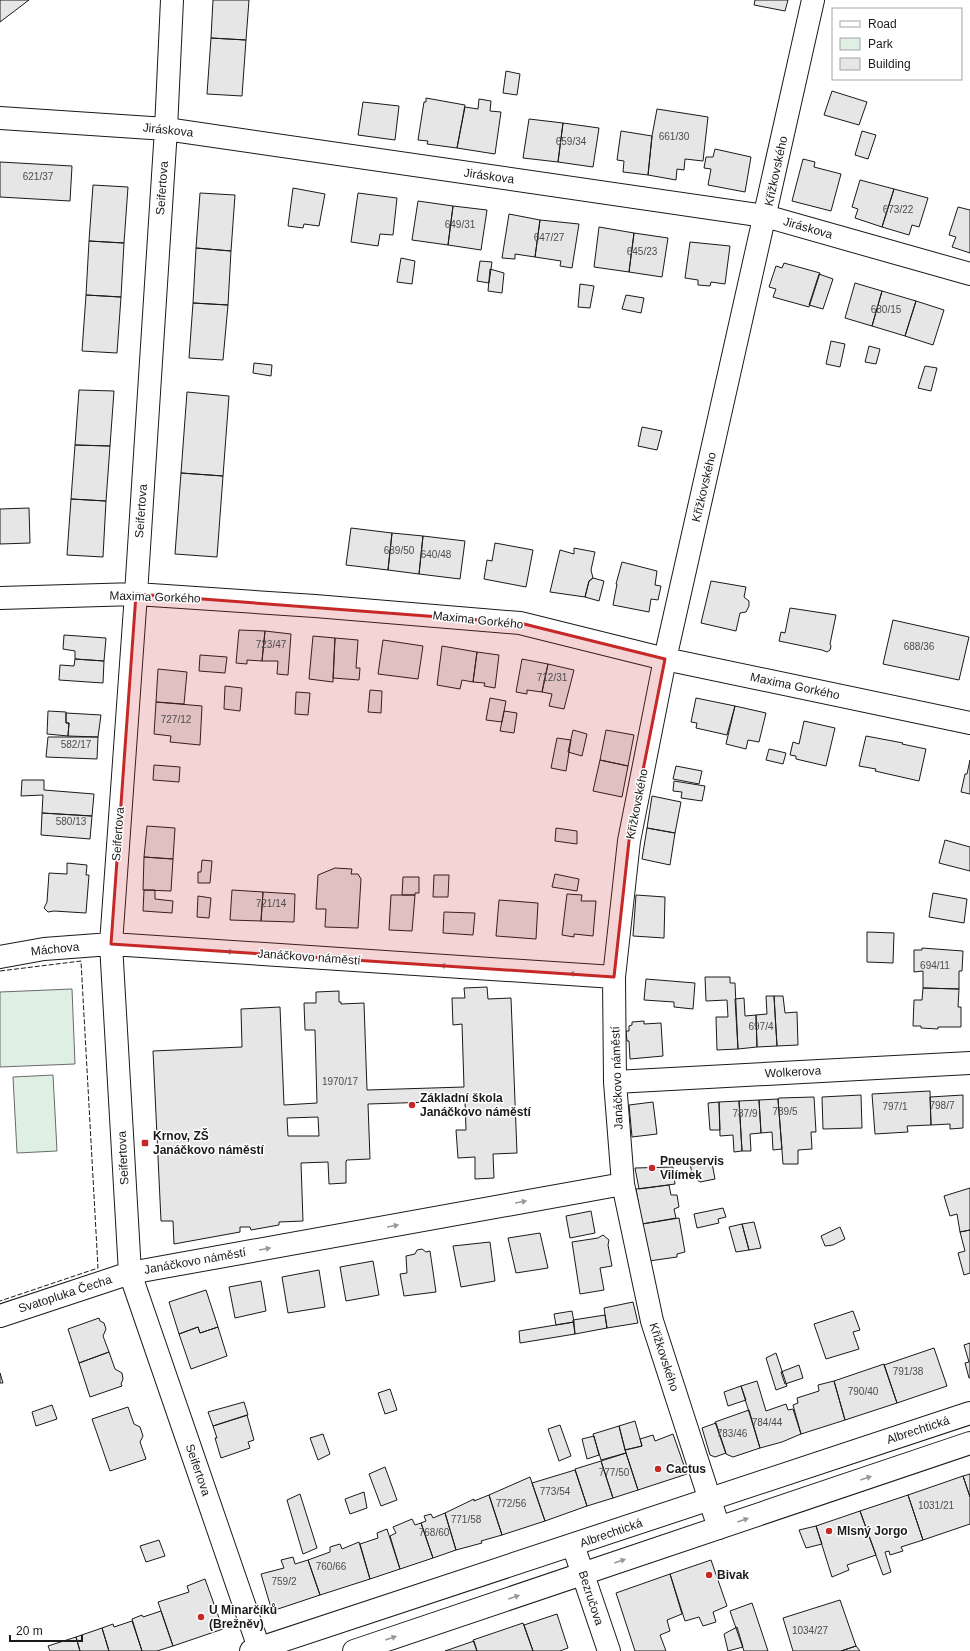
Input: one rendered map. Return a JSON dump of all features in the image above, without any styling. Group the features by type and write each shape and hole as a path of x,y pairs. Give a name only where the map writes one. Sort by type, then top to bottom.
{"street":[{"name":"Seifertova","path":"172,0 166,129 136,594 111,944 130,1273 255,1650"},
{"name":"Křižkovského","path":"614,977 629,841 665,659 813,0"},
{"name":"Jiráskova","path":"0,118 166,129 765,216 970,274"},
{"name":"Maxima Gorkého","path":"0,598 136,594 520,623 665,659 970,723"},
{"name":"Máchova","path":"0,957 44,949 111,944"},
{"name":"Janáčkovo náměstí","path":"111,944 614,977 615,1082 623,1184 130,1273"},
{"name":"Wolkerova","path":"615,1082 970,1063"},
{"name":"Křižkovského","path":"623,1184 652,1320 719,1528"},
{"name":"Svatopluka Čecha","path":"0,1316 130,1273"},
{"name":"Albrechtická","path":"255,1650 970,1413"},
{"path":"354,1651 970,1443"},
{"name":"Bezručova","path":"573,1545 609,1651"}],"highlighted area":[{"path":"136,594 520,623 665,659 629,841 614,977 111,944"}],"green space":[{"path":"72,989 75,1064 0,1067 0,992"},
{"path":"53,1075 57,1151 17,1153 13,1077"}],"building":[{"path":"0,0 29,0 0,22"},
{"path":"213,0 249,0 246,40 211,38"},
{"path":"755,0 788,0 785,11 754,5"},
{"path":"211,38 246,40 242,96 207,94"},
{"path":"506,71 520,74 517,95 503,93"},
{"path":"832,91 867,102 859,125 824,115"},
{"path":"426,98 465,105 457,148 427,144 428,141 418,140 424,102 426,102"},
{"path":"479,99 491,101 490,111 501,112 495,154 457,148 465,107 478,109"},
{"path":"363,102 399,106 395,140 358,135"},
{"path":"657,109 708,117 703,161 685,159 684,170 677,169 676,180 648,175 652,136"},
{"path":"529,119 563,123 558,162 523,158"},
{"path":"563,123 599,128 593,167 558,162"},
{"path":"621,131 652,136 648,175 623,172 624,161 617,160"},
{"path":"862,131 876,135 868,159 855,155"},
{"path":"715,149 751,157 745,192 708,185 711,169 704,168 706,157 713,157"},
{"path":"803,159 815,162 814,167 841,174 831,211 792,201"},
{"path":"0,162 72,166 70,201 0,197"},
{"path":"860,180 894,189 882,227 855,218 858,209 852,207"},
{"path":"93,185 128,187 124,243 89,241"},
{"path":"293,188 325,194 319,226 304,224 303,228 288,226"},
{"path":"894,189 928,198 919,227 912,225 909,235 882,227"},
{"path":"200,193 235,195 231,251 196,248"},
{"path":"358,193 397,198 393,235 380,234 378,246 351,242"},
{"path":"418,201 453,206 448,245 412,240"},
{"path":"453,206 487,210 481,250 448,245"},
{"path":"958,207 970,210 970,253 952,247 956,237 949,235"},
{"path":"509,214 540,220 535,257 515,254 515,259 502,258"},
{"path":"540,220 579,224 572,268 560,266 561,261 535,257"},
{"path":"599,227 634,233 629,272 594,267"},
{"path":"634,233 668,238 662,277 629,272"},
{"path":"89,241 124,243 121,297 86,295"},
{"path":"690,242 730,246 725,284 711,282 710,286 698,285 698,280 685,278"},
{"path":"196,248 231,251 228,305 193,303"},
{"path":"401,258 415,261 412,284 397,282"},
{"path":"480,261 492,262 489,283 477,281"},
{"path":"784,263 820,273 809,307 773,297 776,289 769,287 776,266 782,268"},
{"path":"490,269 504,273 502,293 488,291"},
{"path":"819,274 833,279 823,309 809,305"},
{"path":"855,283 882,291 872,326 845,318"},
{"path":"580,284 594,286 590,308 578,307"},
{"path":"882,291 916,301 905,336 872,326"},
{"path":"86,295 121,297 117,353 82,351"},
{"path":"626,295 644,298 641,313 622,309"},
{"path":"916,301 944,310 933,345 905,336"},
{"path":"193,303 228,305 223,360 189,358"},
{"path":"831,341 845,344 840,367 826,364"},
{"path":"869,346 880,349 876,364 865,362"},
{"path":"254,363 272,365 271,376 253,373"},
{"path":"925,366 937,368 931,391 918,388"},
{"path":"79,390 114,391 110,446 75,445"},
{"path":"187,392 229,396 223,476 181,473"},
{"path":"642,427 662,431 657,450 638,446"},
{"path":"75,445 110,446 106,501 71,499"},
{"path":"181,473 223,476 217,557 175,554"},
{"path":"71,499 106,501 103,557 67,555"},
{"path":"29,508 30,543 0,544 0,509"},
{"path":"351,528 392,533 388,570 346,565"},
{"path":"392,533 423,536 419,574 388,570"},
{"path":"423,536 465,541 460,579 419,574"},
{"path":"495,543 533,550 526,587 484,579 487,560 492,561"},
{"path":"574,548 595,552 591,570 593,578 589,581 585,597 550,592 560,550 574,554"},
{"path":"622,562 657,571 655,585 661,586 658,600 651,599 649,612 613,605 616,584"},
{"path":"593,578 604,581 599,601 585,597 589,581"},
{"path":"711,581 746,587 744,597 749,601 749,606 746,612 740,613 736,631 701,623"},
{"path":"790,608 836,615 830,650 827,652 779,641 781,632 785,633"},
{"path":"893,620 969,637 959,680 883,664"},
{"path":"239,630 265,631 262,661 247,660 247,664 236,663"},
{"path":"265,631 291,634 288,675 277,674 278,661 262,661"},
{"path":"64,635 106,638 104,661 75,659 75,651 63,649"},
{"path":"313,636 335,638 333,682 309,679"},
{"path":"335,638 358,640 356,668 360,668 359,680 333,678"},
{"path":"383,640 423,646 418,679 378,674"},
{"path":"442,646 477,652 473,682 462,680 460,689 437,685"},
{"path":"477,652 499,655 495,688 484,686 485,683 473,682"},
{"path":"200,655 227,657 225,673 199,671"},
{"path":"75,659 104,661 103,683 59,680 60,665 74,666"},
{"path":"522,659 548,664 542,692 527,690 527,694 516,692"},
{"path":"548,664 574,670 564,709 549,706 552,694 542,692"},
{"path":"158,669 187,672 184,704 156,702"},
{"path":"225,686 242,688 240,711 224,709"},
{"path":"370,690 382,691 381,713 368,712"},
{"path":"296,692 310,693 308,715 295,714"},
{"path":"490,698 506,701 502,722 486,720"},
{"path":"696,698 735,706 727,735 696,728 697,723 691,722"},
{"path":"156,702 202,706 200,745 170,742 171,736 154,734"},
{"path":"735,706 766,713 759,742 748,740 746,749 726,744"},
{"path":"48,711 66,712 66,723 69,723 68,736 47,734"},
{"path":"504,711 517,713 514,733 500,731"},
{"path":"66,713 101,715 98,737 68,736 69,723 66,723"},
{"path":"804,721 835,728 826,766 796,759 796,756 790,755 793,742 799,744"},
{"path":"573,730 587,734 582,756 568,752"},
{"path":"606,730 634,735 628,766 600,760"},
{"path":"866,736 926,749 919,781 875,771 876,769 859,766"},
{"path":"48,737 98,737 97,759 46,757"},
{"path":"557,738 571,740 566,771 551,768"},
{"path":"769,749 786,753 783,764 766,760"},
{"path":"600,760 628,766 622,797 593,791"},
{"path":"970,760 970,794 961,792"},
{"path":"154,765 180,767 179,782 153,780"},
{"path":"676,766 702,771 699,784 673,779"},
{"path":"22,780 44,780 44,790 94,794 92,816 42,813 43,795 21,796"},
{"path":"674,781 705,786 702,801 681,798 682,792 673,791"},
{"path":"652,796 681,802 675,833 647,828"},
{"path":"42,813 92,816 90,839 41,835"},
{"path":"147,826 175,828 173,859 144,857"},
{"path":"556,828 577,831 577,844 555,841"},
{"path":"647,828 675,833 670,865 642,859"},
{"path":"945,840 970,847 970,871 939,863"},
{"path":"144,857 173,859 171,891 143,890"},
{"path":"202,860 212,861 210,883 198,883 198,872 201,872"},
{"path":"67,863 87,865 86,875 89,875 86,913 48,912 44,908 47,902 49,873 67,874"},
{"path":"335,868 352,869 351,874 358,874 361,879 358,928 325,927 326,909 316,909 318,875"},
{"path":"555,874 579,879 577,891 552,887"},
{"path":"434,875 449,875 448,897 433,897"},
{"path":"403,877 419,877 419,893 415,893 415,895 402,895"},
{"path":"144,890 155,890 155,899 173,901 172,913 143,911"},
{"path":"232,890 263,892 261,921 230,920"},
{"path":"263,892 295,894 294,922 261,921"},
{"path":"933,893 967,899 964,923 929,917"},
{"path":"567,894 582,895 581,901 596,901 593,936 574,934 574,937 562,935"},
{"path":"391,895 415,895 412,931 389,930"},
{"path":"636,895 665,897 664,938 633,936"},
{"path":"198,896 211,898 209,918 197,917"},
{"path":"499,900 538,903 536,939 496,936"},
{"path":"444,912 475,913 473,935 443,933"},
{"path":"867,932 894,933 893,963 867,962"},
{"path":"922,948 963,951 962,971 959,971 959,989 923,988 923,971 914,972 914,950 922,950"},
{"path":"705,977 730,977 730,983 735,983 738,1049 717,1050 716,1017 728,1017 727,1000 706,1001"},
{"path":"646,979 695,983 693,1009 674,1007 674,1002 644,1000"},
{"path":"487,987 488,999 511,998 517,1153 493,1154 494,1178 475,1179 475,1157 458,1158 456,1130 466,1130 465,1101 368,1104 370,1159 346,1161 346,1183 329,1184 328,1162 301,1163 303,1221 279,1222 279,1225 251,1230 250,1227 240,1227 240,1232 174,1244 173,1221 161,1221 153,1051 242,1047 241,1009 280,1007 284,1105 317,1103 315,1030 305,1030 304,1003 316,1003 316,992 339,991 339,1002 341,1002 341,1004 364,1003 367,1090 464,1087 462,1024 453,1025 452,998 465,998 464,988","holes":["318,1117 319,1136 288,1136 287,1118"]},
{"path":"923,988 959,989 958,1007 961,1007 961,1027 938,1027 938,1029 913,1026 914,1000 922,1000"},
{"path":"766,996 774,996 777,1046 757,1047 756,1015 767,1014"},
{"path":"774,996 783,996 785,1013 797,1012 798,1045 777,1046"},
{"path":"744,998 745,1016 756,1015 757,1047 738,1049 735,999"},
{"path":"644,1021 644,1024 661,1023 663,1056 630,1059 629,1041 627,1041 626,1031 629,1031 629,1026 632,1025 632,1022"},
{"path":"930,1091 931,1125 907,1126 908,1132 875,1134 872,1094"},
{"path":"861,1095 862,1128 823,1129 822,1097"},
{"path":"963,1095 963,1128 950,1129 950,1124 931,1125 930,1097"},
{"path":"814,1097 816,1132 811,1132 812,1149 798,1150 798,1164 783,1164 778,1099"},
{"path":"778,1099 782,1149 773,1150 772,1132 761,1133 759,1100"},
{"path":"759,1100 761,1133 750,1134 751,1151 742,1151 739,1101"},
{"path":"739,1101 742,1151 734,1152 733,1135 720,1136 719,1102"},
{"path":"653,1102 657,1134 632,1137 629,1105"},
{"path":"719,1102 720,1130 710,1130 708,1103"},
{"path":"711,1158 715,1179 700,1182 692,1176 690,1161"},
{"path":"673,1167 675,1184 639,1189 635,1168"},
{"path":"669,1185 671,1195 677,1195 679,1207 674,1209 676,1218 642,1224 636,1189"},
{"path":"970,1188 970,1230 960,1232 957,1214 950,1216 944,1196"},
{"path":"723,1208 726,1217 718,1219 719,1223 697,1228 694,1214"},
{"path":"591,1211 595,1233 570,1238 566,1216"},
{"path":"679,1218 685,1252 677,1254 677,1257 649,1261 642,1224"},
{"path":"754,1222 761,1248 749,1250 742,1224"},
{"path":"742,1224 749,1250 736,1252 729,1227"},
{"path":"840,1227 845,1239 833,1245 825,1246 821,1236"},
{"path":"970,1230 970,1273 964,1275 958,1253 965,1251 960,1232"},
{"path":"540,1233 548,1268 516,1273 508,1238"},
{"path":"603,1235 609,1240 608,1245 612,1266 600,1268 604,1290 580,1294 572,1242 598,1238"},
{"path":"490,1242 495,1281 461,1287 453,1246"},
{"path":"422,1249 426,1252 430,1251 436,1292 404,1296 400,1274 407,1273 406,1256 415,1254 417,1250"},
{"path":"373,1261 379,1295 346,1301 340,1267"},
{"path":"319,1270 325,1307 288,1313 282,1277"},
{"path":"261,1281 266,1311 235,1318 229,1287"},
{"path":"206,1290 218,1327 200,1333 198,1327 179,1334 169,1302"},
{"path":"633,1302 638,1323 607,1328 604,1308"},
{"path":"572,1311 574,1322 556,1325 554,1314"},
{"path":"853,1311 860,1330 853,1332 859,1349 826,1359 814,1324"},
{"path":"605,1315 607,1328 575,1334 573,1320"},
{"path":"99,1318 100,1321 104,1323 106,1329 103,1336 109,1352 79,1363 68,1329"},
{"path":"574,1322 575,1334 520,1343 519,1331"},
{"path":"198,1327 200,1333 218,1327 227,1356 191,1369 179,1334"},
{"path":"970,1343 969,1378 965,1363 969,1362 964,1345"},
{"path":"934,1348 947,1386 897,1403 884,1365"},
{"path":"109,1352 115,1369 122,1373 122,1386 90,1397 79,1363"},
{"path":"776,1353 787,1386 776,1390 766,1358"},
{"path":"884,1364 897,1403 845,1420 834,1381"},
{"path":"799,1365 803,1378 785,1384 781,1372"},
{"path":"0,1373 3,1383 0,1383"},
{"path":"757,1381 766,1411 786,1404 788,1410 793,1409 801,1434 782,1442 760,1448 741,1386"},
{"path":"834,1381 845,1420 801,1434 793,1405 798,1403 797,1398 819,1391 818,1385"},
{"path":"741,1386 746,1400 728,1406 724,1392"},
{"path":"390,1389 397,1410 385,1414 378,1393"},
{"path":"244,1402 248,1415 213,1426 208,1412"},
{"path":"52,1405 57,1419 36,1426 32,1412"},
{"path":"128,1407 134,1424 140,1427 143,1436 140,1442 146,1459 110,1471 92,1419"},
{"path":"749,1410 760,1448 733,1457 726,1454 715,1422"},
{"path":"247,1415 254,1440 248,1442 250,1448 221,1458 213,1426"},
{"path":"635,1421 642,1446 625,1450 619,1426"},
{"path":"716,1423 726,1453 715,1457 710,1455 702,1428"},
{"path":"560,1425 571,1456 559,1461 548,1429"},
{"path":"619,1426 626,1453 601,1460 593,1434"},
{"path":"323,1434 330,1454 318,1460 310,1438"},
{"path":"673,1434 687,1474 638,1490 625,1450 642,1446 640,1439 653,1435 655,1441"},
{"path":"594,1436 599,1455 587,1459 582,1439"},
{"path":"626,1453 638,1490 613,1498 601,1461"},
{"path":"601,1461 613,1498 587,1506 575,1469"},
{"path":"385,1467 397,1500 381,1506 369,1474"},
{"path":"575,1470 587,1506 545,1521 532,1483"},
{"path":"970,1474 970,1497 963,1476"},
{"path":"963,1476 970,1497 970,1524 923,1540 908,1495"},
{"path":"530,1477 545,1521 502,1535 489,1495"},
{"path":"364,1492 367,1508 350,1514 345,1499"},
{"path":"300,1494 317,1548 303,1554 287,1500"},
{"path":"489,1495 502,1535 481,1541 482,1543 456,1550 445,1513 474,1499 474,1501"},
{"path":"908,1495 923,1540 901,1547 903,1551 890,1555 889,1551 885,1552 891,1572 883,1575 860,1511"},
{"path":"860,1511 876,1555 847,1565 849,1570 832,1577 816,1526"},
{"path":"445,1513 456,1550 433,1558 421,1523 426,1521 424,1516 431,1514 433,1518"},
{"path":"412,1519 415,1525 421,1523 433,1558 400,1569 390,1536 396,1533 393,1527"},
{"path":"816,1526 822,1544 806,1548 799,1530"},
{"path":"387,1529 400,1569 370,1579 360,1544 378,1538 377,1533"},
{"path":"159,1540 165,1556 146,1562 140,1546"},
{"path":"359,1542 370,1579 320,1595 308,1560 330,1552 330,1547 340,1544 342,1549"},
{"path":"293,1557 295,1564 308,1560 320,1595 272,1611 261,1574 284,1568 281,1560"},
{"path":"711,1560 727,1606 713,1612 716,1622 703,1626 699,1617 685,1621 670,1574"},
{"path":"670,1574 682,1614 667,1620 670,1631 660,1635 666,1651 635,1651 616,1593"},
{"path":"205,1579 223,1629 173,1646 158,1602 189,1592 187,1586"},
{"path":"840,1600 856,1646 841,1651 793,1651 783,1618"},
{"path":"752,1603 768,1651 744,1651 730,1611"},
{"path":"161,1611 173,1646 157,1651 142,1651 132,1619"},
{"path":"557,1614 568,1648 560,1651 533,1651 524,1625"},
{"path":"132,1621 142,1651 109,1651 102,1628 113,1624 114,1627"},
{"path":"523,1623 533,1651 477,1651 473,1640"},
{"path":"737,1627 743,1647 728,1651 724,1634"},
{"path":"102,1628 109,1651 80,1651 76,1637"},
{"path":"76,1637 80,1651 50,1651 48,1646"},
{"path":"474,1641 477,1651 445,1651"},
{"path":"856,1646 860,1651 841,1651"}],"fence":[{"path":"0,971 81,961 98,1268 0,1301"}],"place":[{"name":"Základní škola Janáčkovo náměstí","path":"412,1105"},
{"name":"Krnov, ZŠ Janáčkovo náměstí","path":"145,1143"},
{"name":"Pneuservis Vilímek","path":"652,1168"},
{"name":"Cactus","path":"658,1469"},
{"name":"Mlsný Jorgo","path":"829,1531"},
{"name":"Bivak","path":"709,1575"},
{"name":"U Minarčíků (Brežněv)","path":"201,1617"}]}
